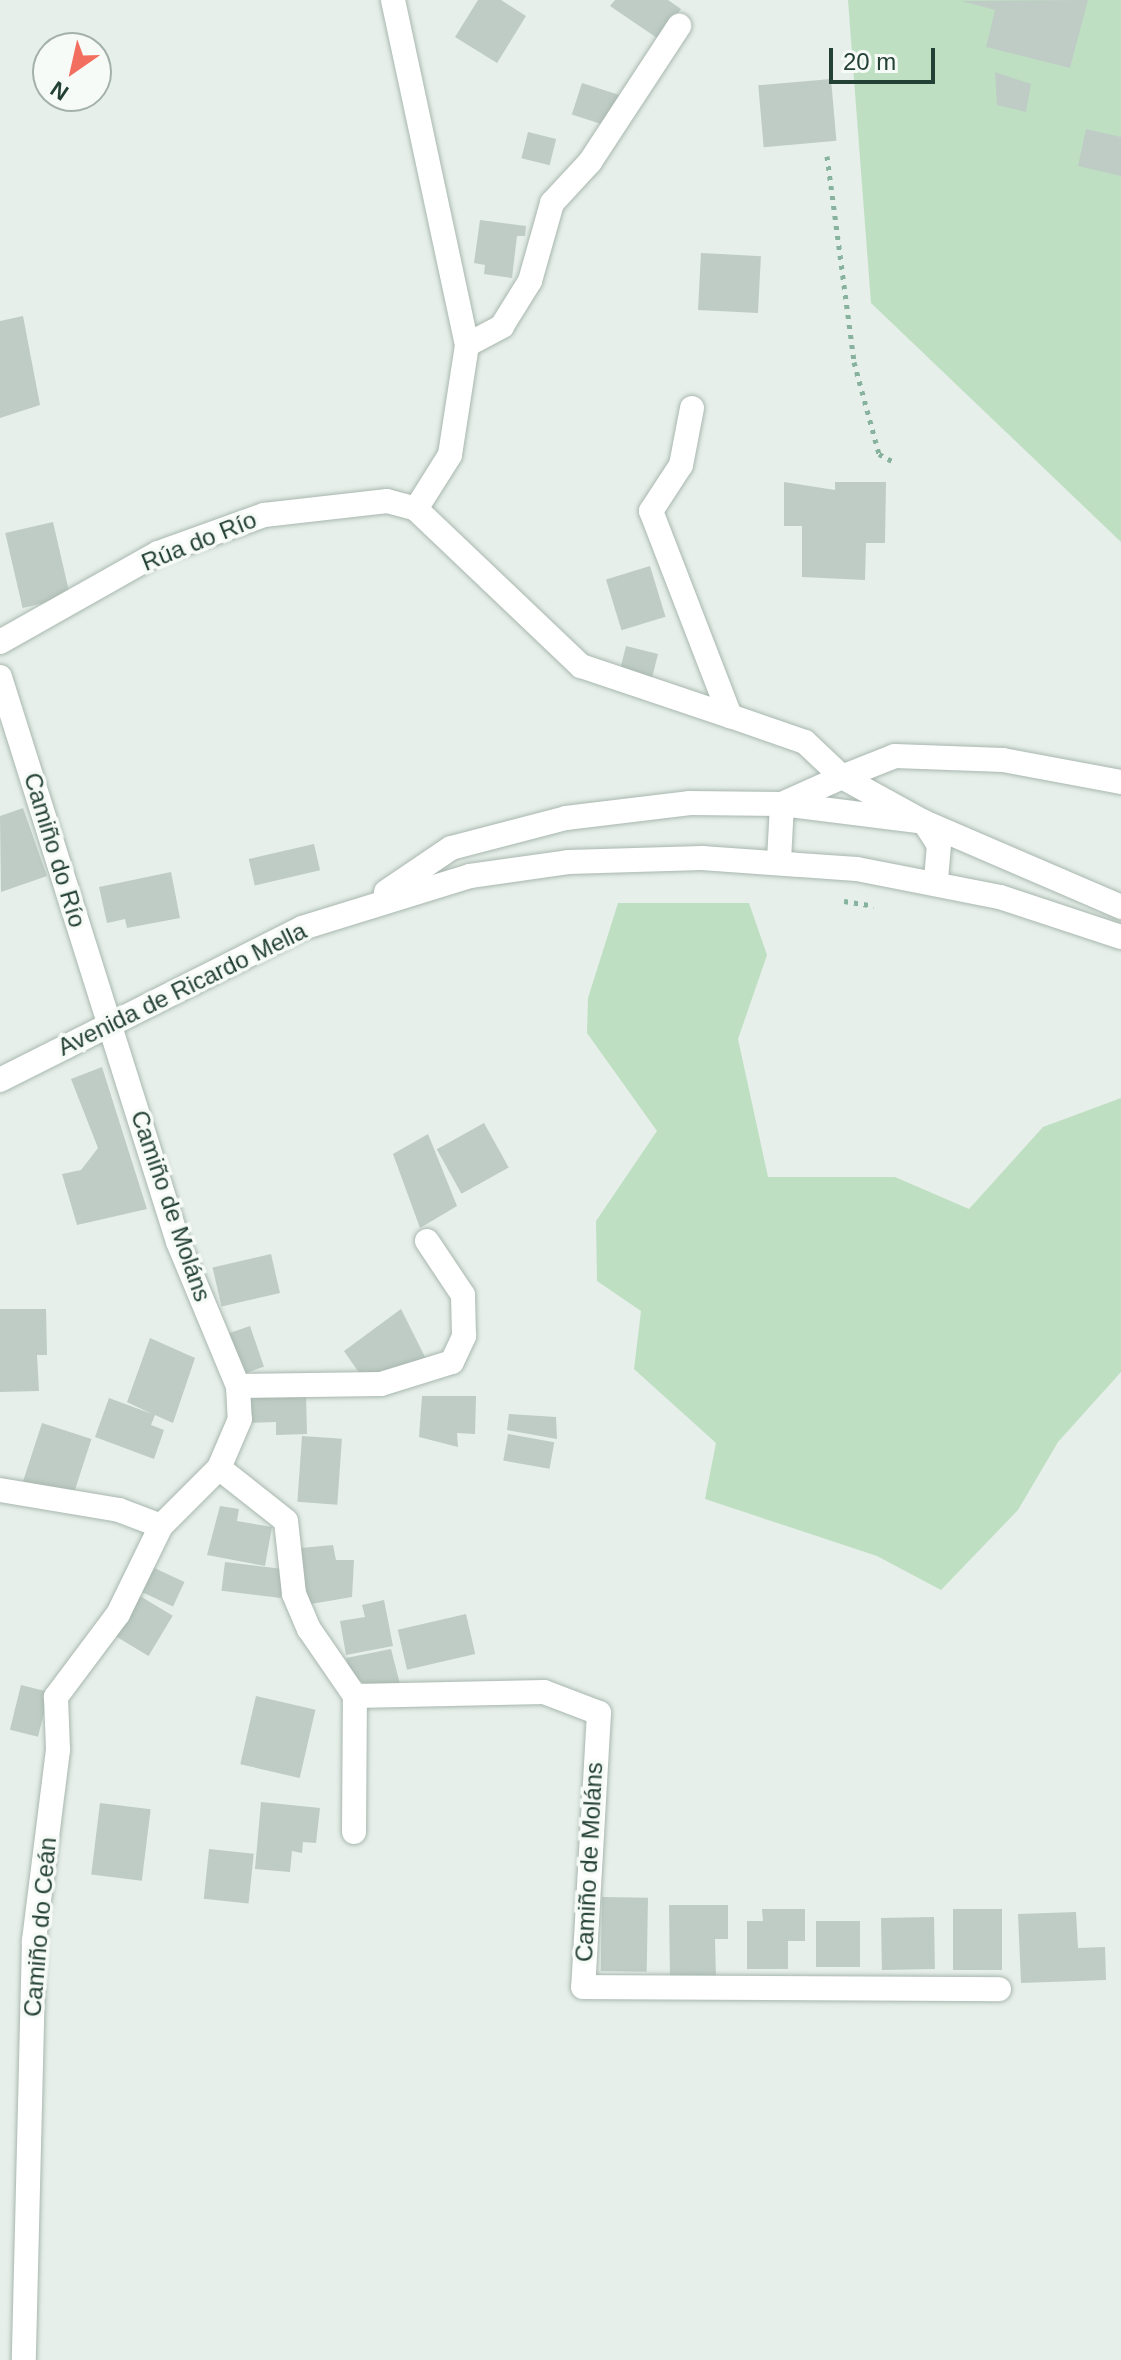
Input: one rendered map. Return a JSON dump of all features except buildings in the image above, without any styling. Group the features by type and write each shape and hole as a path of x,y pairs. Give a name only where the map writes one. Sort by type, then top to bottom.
{"street":[{"path":"393,0 467,345 450,455 416,509 581,666 805,742 842,777 924,822 1121,907"},
{"path":"467,345 502,326 530,281 552,203 590,162 679,26"},
{"path":"692,408 681,465 651,511 730,716"},
{"name":"Rúa do Río","path":"0,642 158,553 264,515 387,501 416,509"},
{"name":"Camiño do Río","path":"0,677 109,1024"},
{"path":"782,804 895,756 1003,760 1121,782"},
{"path":"370,902 451,848 566,818 690,803 782,804 924,822 939,845 936,882"},
{"path":"779,860 782,804"},
{"name":"Avenida de Ricardo Mella","path":"0,1080 236,957 370,902 568,862 779,860 936,882 1121,937"},
{"name":"Camiño de Moláns","path":"109,1024 178,1242 238,1386 240,1419 219,1468 161,1526"},
{"path":"238,1386 381,1384 452,1362 464,1336 463,1295 427,1241"},
{"path":"219,1468 286,1521 294,1594 309,1629 355,1696 354,1832"},
{"path":"0,1490 119,1510 161,1526"},
{"name":"Camiño do Ceán","path":"24,2360 34,1941 58,1750 56,1697 118,1614 161,1526"},
{"name":"Camiño de Moláns","path":"355,1696 544,1692 599,1713 583,1987 999,1989"}],"path":[{"path":"827,156 854,362 879,454 896,463"},
{"path":"829,899 885,908"}],"green space":[{"path":"848,0 1121,0 1121,542 871,303"},
{"path":"618,903 749,903 767,955 738,1039 768,1177 895,1177 969,1209 1043,1127 1121,1098 1121,1372 1058,1442 1018,1510 941,1590 877,1556 705,1499 716,1443 634,1369 641,1311 597,1281 596,1221 657,1131 587,1033 588,998"}]}
